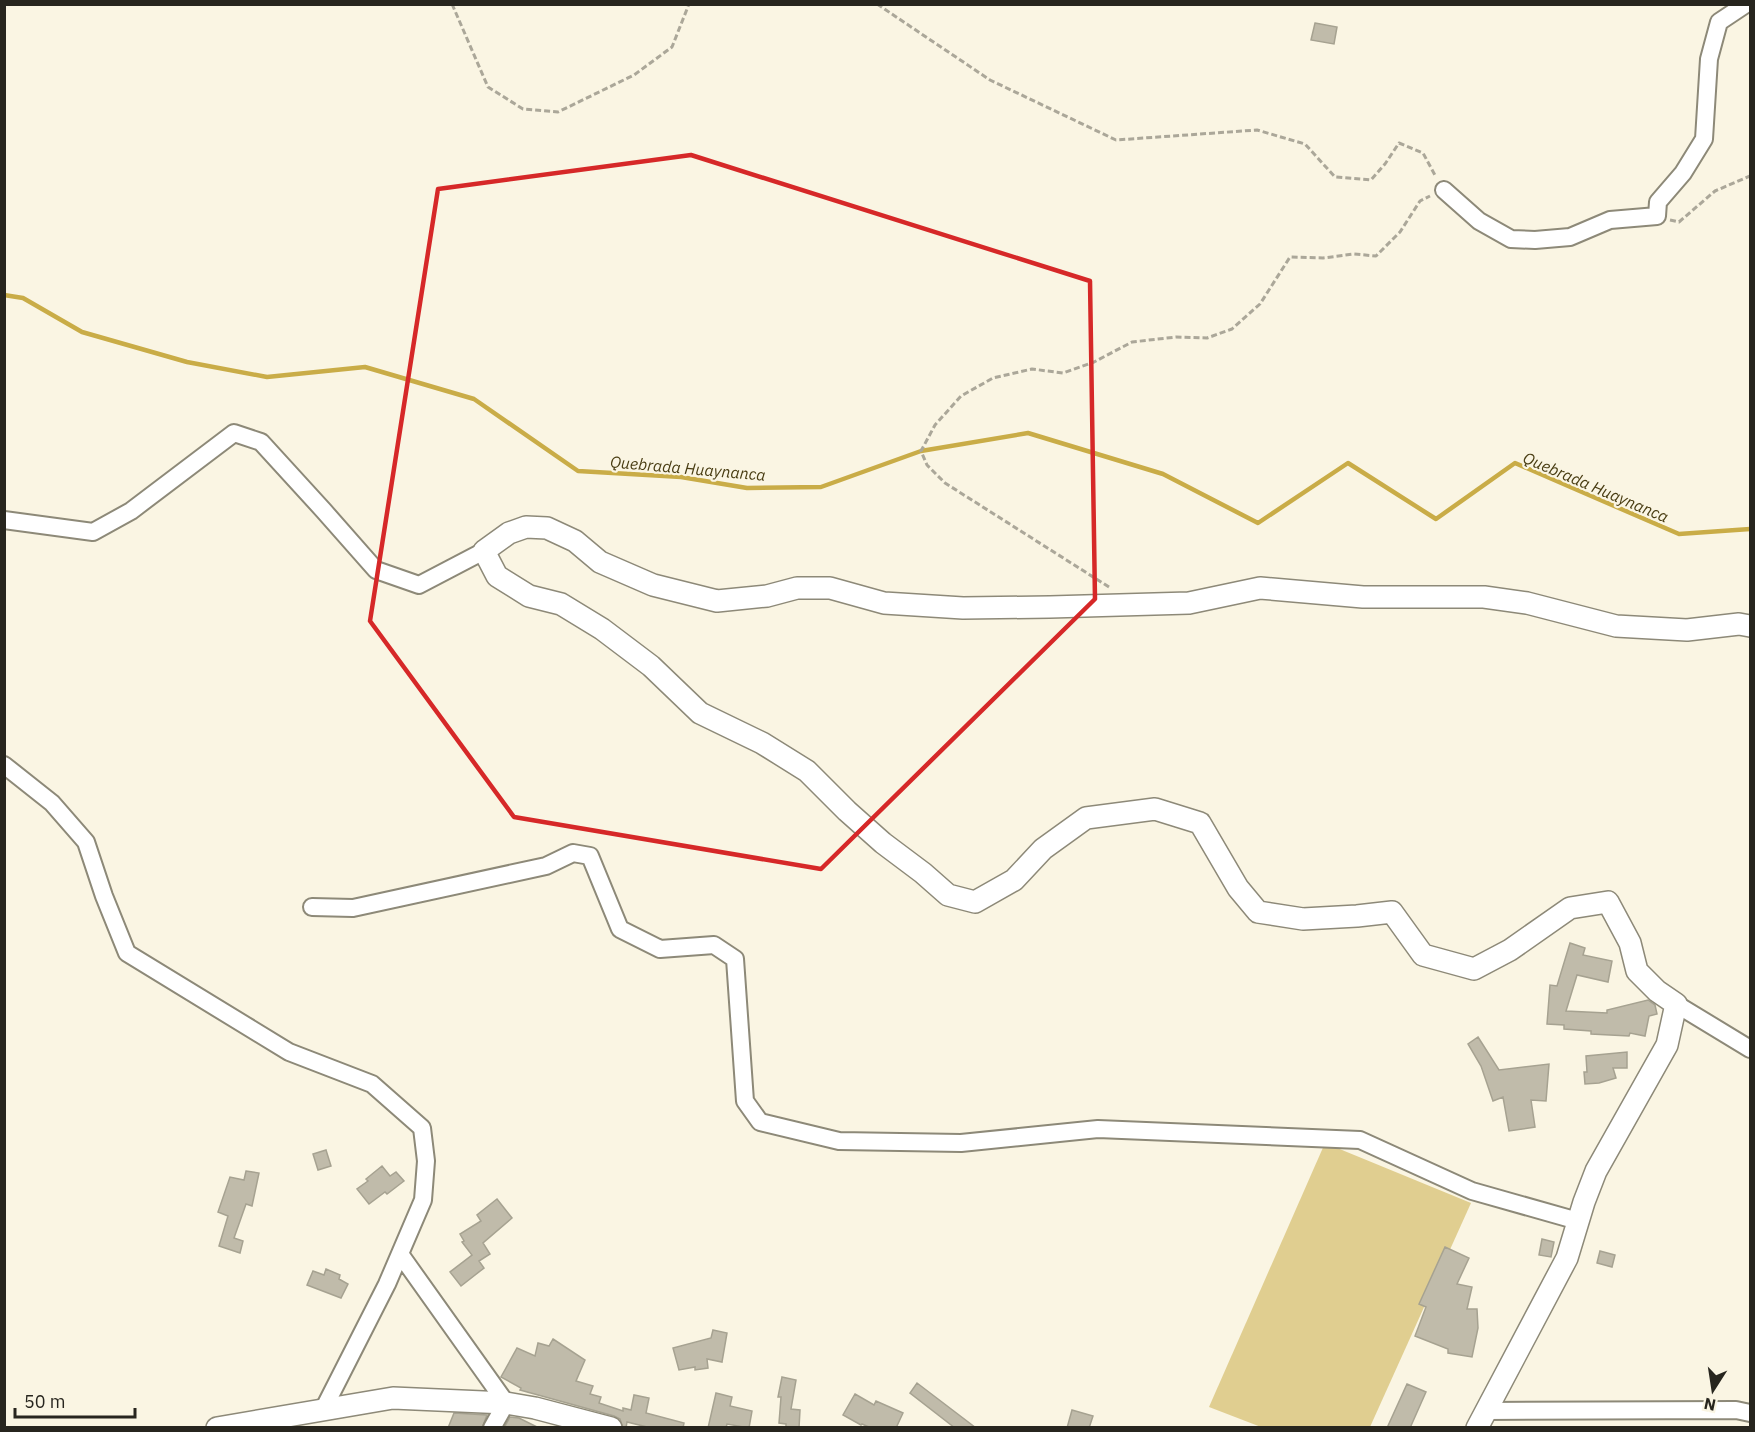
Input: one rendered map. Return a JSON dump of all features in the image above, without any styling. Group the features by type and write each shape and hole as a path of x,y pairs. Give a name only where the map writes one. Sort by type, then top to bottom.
{"street":[{"path":"1444,190 1479,220 1511,239 1535,240 1570,237 1610,220 1657,216 1658,202 1683,174 1704,139 1709,59 1719,22 1746,4"},
{"path":"4,520 93,532 131,512 234,433 261,442 376,570 418,585 484,551 509,533 526,527 547,528 575,541 600,562 653,585 717,601 767,596 797,588 830,588 884,603 963,608 1189,603 1260,588 1364,597 1484,597 1527,603 1616,626 1687,630 1739,624 1750,626"},
{"path":"484,551 497,576 529,596 561,604 602,629 651,666 700,713 762,742 807,771 883,843 923,873 948,896 975,902 1014,880 1043,849 1086,818 1155,809 1200,823 1238,888 1258,912 1303,919 1392,912 1423,955 1474,969 1510,950 1570,908 1608,902 1630,944 1637,971 1676,1004 1750,1049"},
{"path":"4,765 52,803 86,842 104,896 127,953 209,1001 289,1052 372,1084 422,1128 426,1161 423,1200 387,1284 324,1408"},
{"path":"312,907 353,908 546,866 573,853 590,856 620,929 660,949 714,945 735,958 745,1101 760,1122 839,1141 961,1143 1098,1129 1360,1140 1472,1191 1578,1221"},
{"path":"1676,1004 1667,1046 1596,1171 1567,1257 1481,1419 1736,1410 1750,1413"},
{"path":"400,1254 506,1403"},
{"path":"217,1428 393,1398 506,1403 535,1408 610,1428"},
{"path":"492,1428 506,1403"}],"path":[{"path":"452,4 488,87 523,109 558,112 634,75 672,47 689,4"},
{"path":"877,4 990,80 1116,140 1257,130 1305,144 1335,177 1371,180 1399,143 1423,153 1444,190 1420,201 1400,232 1376,256 1354,254 1323,258 1290,256 1260,304 1232,329 1207,338 1176,337 1132,342 1094,362 1063,373 1032,369 993,378 961,396 935,425 921,451 927,465 945,483 1136,604"},
{"path":"1657,216 1679,222 1715,191 1750,176"}],"highlighted area":[{"path":"691,155 1090,281 1095,599 821,869 514,817 370,621 438,189"}],"shaded area":[{"path":"1325,1143 1471,1203 1370,1427 1261,1427 1209,1407"}],"building":[{"path":"1315,23 1337,27 1334,44 1311,40"},
{"path":"1570,943 1585,948 1583,955 1612,961 1608,982 1577,975 1566,1011 1607,1013 1607,1010 1648,1000 1655,1005 1657,1014 1649,1016 1645,1036 1630,1033 1629,1036 1591,1034 1591,1031 1564,1029 1564,1025 1547,1024 1550,985 1557,986"},
{"path":"1478,1037 1499,1070 1549,1064 1546,1101 1531,1100 1535,1127 1509,1131 1503,1097 1493,1101 1481,1066 1468,1044"},
{"path":"1627,1052 1627,1068 1613,1068 1616,1078 1585,1084 1586,1056"},
{"path":"326,1150 331,1166 318,1170 313,1154"},
{"path":"382,1166 390,1176 396,1172 404,1181 369,1204 357,1189"},
{"path":"246,1171 259,1173 252,1206 246,1204 234,1238 243,1241 240,1253 219,1246 228,1216 218,1212 230,1177 244,1180"},
{"path":"497,1199 512,1218 483,1243 490,1254 479,1261 484,1268 461,1286 450,1272 472,1255 462,1242 464,1241 460,1234 481,1221 477,1215"},
{"path":"1542,1239 1554,1242 1551,1257 1539,1255"},
{"path":"1445,1247 1469,1258 1457,1284 1472,1287 1467,1309 1477,1309 1478,1328 1472,1357 1448,1353 1448,1349 1415,1336 1426,1307 1419,1304"},
{"path":"1600,1251 1615,1255 1612,1267 1597,1263"},
{"path":"326,1269 340,1275 339,1279 348,1284 341,1298 307,1285 313,1271 324,1275"},
{"path":"713,1330 727,1333 722,1362 707,1359 708,1368 695,1370 695,1367 679,1370 673,1348 711,1338"},
{"path":"553,1339 585,1360 576,1381 593,1386 590,1394 601,1397 599,1403 623,1411 623,1408 631,1410 634,1395 649,1398 646,1413 684,1423 683,1428 651,1428 627,1422 626,1428 623,1428 620,1419 614,1416 520,1390 521,1388 501,1377 517,1348 535,1356 538,1343 549,1346"},
{"path":"782,1377 796,1380 791,1409 800,1410 799,1428 786,1428 786,1424 779,1423 781,1397 778,1397"},
{"path":"917,1383 976,1428 955,1428 910,1393"},
{"path":"1407,1384 1426,1392 1410,1428 1387,1428"},
{"path":"716,1393 732,1397 730,1406 752,1411 749,1428 727,1424 726,1428 708,1428"},
{"path":"855,1394 874,1405 876,1401 903,1413 896,1428 871,1428 843,1415"},
{"path":"1072,1410 1093,1416 1089,1428 1067,1428"},
{"path":"454,1413 487,1415 482,1428 448,1428"},
{"path":"510,1417 519,1418 539,1428 504,1428"}],"waterway":[{"name":"Quebrada Huaynanca","path":"4,295 23,298 82,332 187,362 267,377 365,367 474,399 578,471 681,477 747,488 821,487 921,451 1028,433 1163,474 1258,523 1348,463 1436,519 1515,463 1679,534 1750,529"}]}
